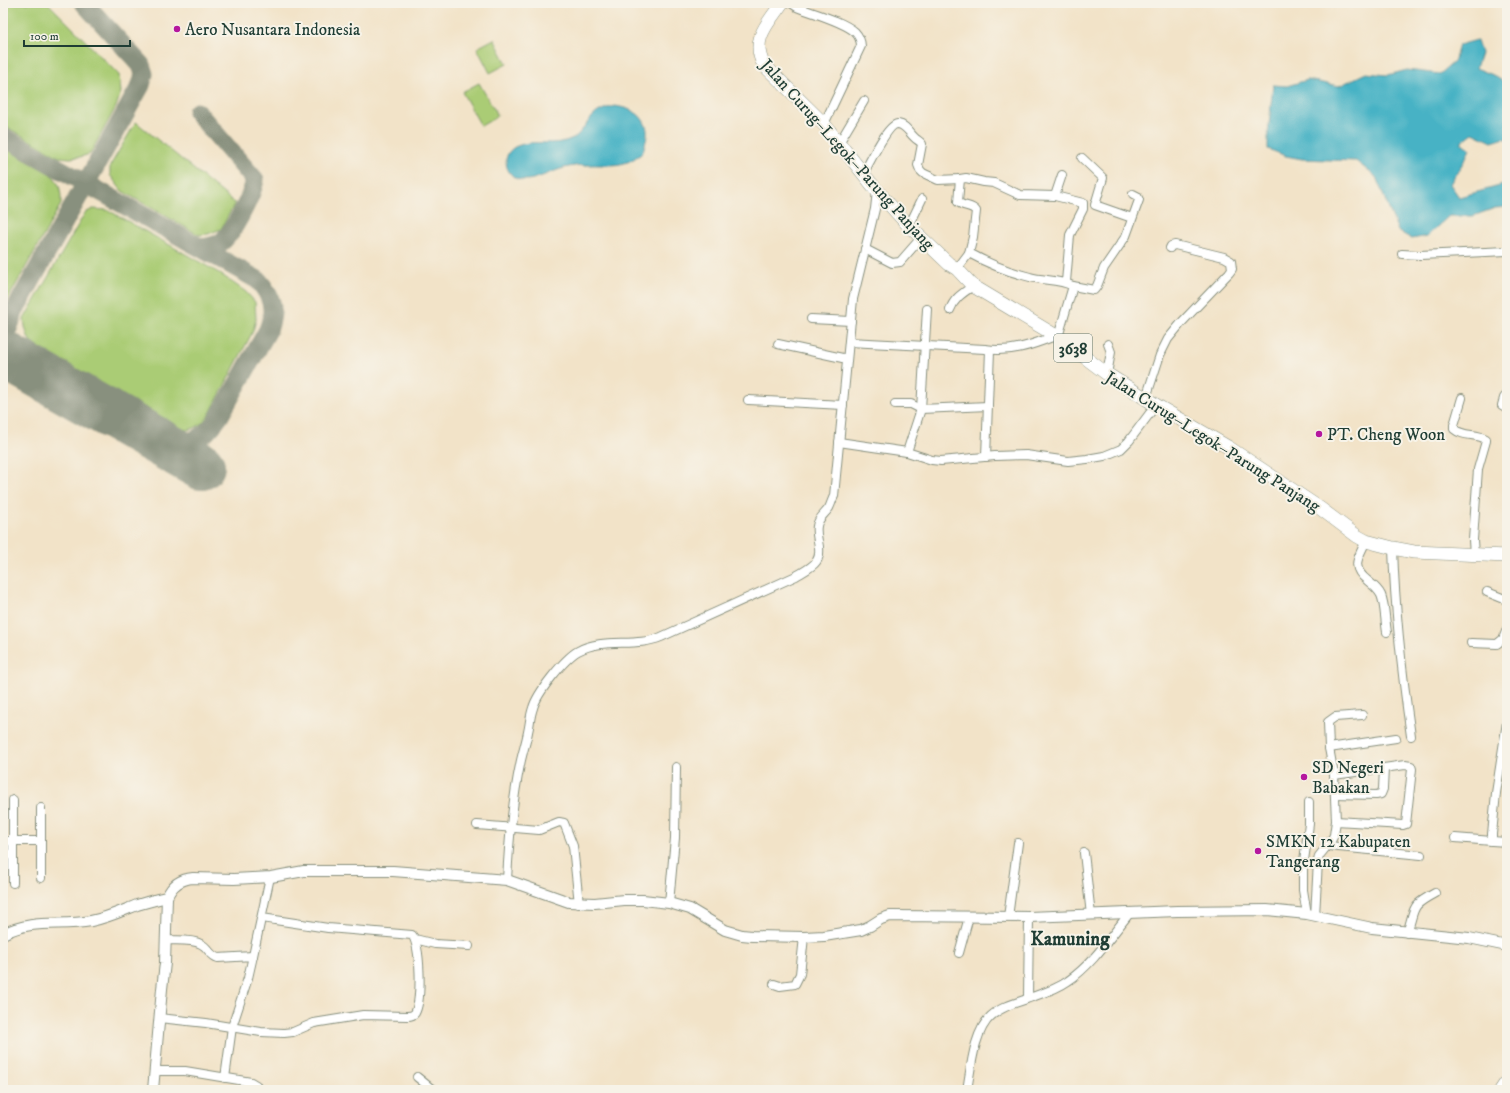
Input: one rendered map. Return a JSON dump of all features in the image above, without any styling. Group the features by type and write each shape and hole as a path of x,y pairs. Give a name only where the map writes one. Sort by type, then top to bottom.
{"main road":[{"name":"Jalan Curug–Legok–Parung Panjang","path":"782,3 761,34 758,53 764,65 824,124 878,191 909,226 949,264 957,269 973,286 1056,336 1107,374 1228,446 1321,509 1357,536 1393,548 1414,552 1507,556"}],"street":[{"path":"791,3 797,7 846,26 855,32 861,42 861,46 824,124"},
{"path":"839,143 864,101"},
{"path":"849,342 1000,351 1032,345 1056,336 1069,284 1070,235 1084,205 1079,202 1055,196 1020,195 994,182 984,182 966,178 938,180 920,170 918,165 922,144 907,129 898,124 895,124 890,129 877,148 864,172"},
{"path":"1082,158 1103,178 1095,205 1132,218"},
{"path":"1055,196 1062,175"},
{"path":"957,269 969,253 973,237 976,211 974,208 961,205 958,202 960,179"},
{"path":"507,880 510,827 520,763 533,707 541,691 565,662 577,651 590,646 641,643 653,640 796,576 813,565 820,556 817,524 830,506 834,496 850,322 854,294 878,191"},
{"path":"969,253 988,263 1031,278 1069,284 1094,290 1104,268 1126,236 1139,200 1137,196 1133,194"},
{"path":"909,226 922,199"},
{"path":"865,249 892,263 898,263 921,238"},
{"path":"839,442 907,452 932,460 941,461 1026,455 1068,461 1104,456 1121,449 1129,441 1151,401 1160,355 1168,339 1232,269 1231,261 1224,256 1175,245 1171,246 1170,248"},
{"path":"1402,254 1420,255 1507,251"},
{"path":"950,310 959,296 973,286"},
{"path":"907,452 921,409 926,346 927,309"},
{"path":"811,319 850,322"},
{"path":"778,344 847,359"},
{"path":"1107,374 1111,352 1108,344"},
{"path":"986,457 990,350"},
{"path":"1507,394 1502,405 1507,408"},
{"path":"1462,398 1454,429 1458,432 1484,438 1486,441 1478,469 1473,540 1474,555"},
{"path":"748,400 843,405"},
{"path":"895,404 911,404 921,409 988,406"},
{"path":"1366,540 1360,554 1357,569 1382,596 1387,632"},
{"path":"1393,548 1394,581 1410,736"},
{"path":"1487,592 1507,600"},
{"path":"1471,643 1497,644 1503,639 1507,629"},
{"path":"1311,915 1319,856 1328,846 1334,835 1336,821 1334,775 1327,725 1329,720 1335,717 1362,715"},
{"path":"1492,840 1496,793 1507,722"},
{"path":"1330,748 1396,738"},
{"path":"1334,775 1405,765 1412,767 1406,824 1336,821"},
{"path":"669,903 675,838 676,766"},
{"path":"1335,794 1381,794 1383,789 1384,768"},
{"path":"13,800 13,883"},
{"path":"1309,802 1309,824 1303,868 1303,895 1311,915"},
{"path":"41,808 41,878"},
{"path":"477,825 539,830 559,822 564,823 573,846 579,904"},
{"path":"1455,838 1507,842"},
{"path":"3,841 41,841"},
{"path":"1008,917 1018,843"},
{"path":"1328,846 1421,855"},
{"path":"1084,853 1091,915"},
{"path":"153,1090 159,1018 166,963 167,897 174,886 186,878 234,879 270,877 304,871 393,871 507,880 524,885 556,899 579,904 643,900 669,903 690,909 725,930 752,936 824,936 861,930 881,919 890,916 1029,917 1180,911 1267,910 1311,915 1372,928 1407,933 1446,935 1507,946"},
{"path":"225,1078 232,1027 248,978 270,877"},
{"path":"1407,933 1412,911 1419,901 1436,893"},
{"path":"3,934 30,924 92,921 140,904 167,897"},
{"path":"967,1090 975,1047 987,1021 997,1011 1004,1007 1049,992 1068,981 1090,962 1129,914"},
{"path":"958,953 969,917"},
{"path":"1028,998 1029,917"},
{"path":"159,1018 284,1033 293,1032 314,1023 363,1015 406,1016 413,1015 415,1013 420,987 418,951 415,939 410,934 328,928 262,918"},
{"path":"774,984 780,986 795,984 800,974 804,937"},
{"path":"415,939 435,944 469,946"},
{"path":"166,940 198,943 205,947 213,956 218,958 253,956"},
{"path":"155,1071 185,1071 254,1083 258,1090"},
{"path":"417,1077 433,1090"}],"green space":[{"path":"3,3 48,3 119,75 121,92 116,107 90,154 70,158 59,157 3,125"},
{"path":"494,39 507,64 490,73 477,48"},
{"path":"479,83 498,116 481,126 462,92"},
{"path":"136,122 235,203 221,229 208,234 199,235 122,191 110,175 110,166"},
{"path":"3,147 39,166 52,175 59,186 61,204 3,308"},
{"path":"93,209 107,210 115,214 219,273 246,292 255,302 256,319 253,331 208,417 200,425 194,428 184,430 32,344 29,338 24,319 85,213"}],"water":[{"path":"1477,40 1481,53 1476,68 1493,75 1507,84 1507,140 1505,138 1492,142 1473,133 1461,142 1470,149 1450,184 1459,197 1507,184 1507,207 1495,208 1473,216 1449,216 1427,236 1412,239 1398,231 1376,177 1356,161 1302,159 1286,156 1268,149 1273,85 1287,86 1307,80 1339,86 1366,73 1388,75 1407,70 1440,74 1454,62 1459,45"},
{"path":"615,106 634,112 641,117 646,126 647,135 643,151 635,158 624,163 612,165 582,165 567,167 528,180 517,179 508,171 506,160 511,149 524,144 566,141 578,135 589,120 599,111"}],"taxiway":[{"path":"3,327 17,306 141,85 144,74 141,65 84,3"},
{"path":"197,112 255,180 246,204 231,231 220,243 202,248"},
{"path":"3,137 258,280 267,292 272,309 272,316 268,330 213,425 202,436 186,442 160,439 137,430"},
{"path":"13,316 7,331 5,343 9,353 21,364"}],"runway":[{"path":"3,354 201,466"}],"place":[{"name":"Aero Nusantara Indonesia","path":"177,29"},
{"name":"PT. Cheng Woon","path":"1319,434"},
{"name":"SD Negeri Babakan","path":"1304,777"},
{"name":"SMKN 12 Kabupaten Tangerang","path":"1258,851"}],"district":[{"name":"Kamuning","path":"1070,938"}]}
